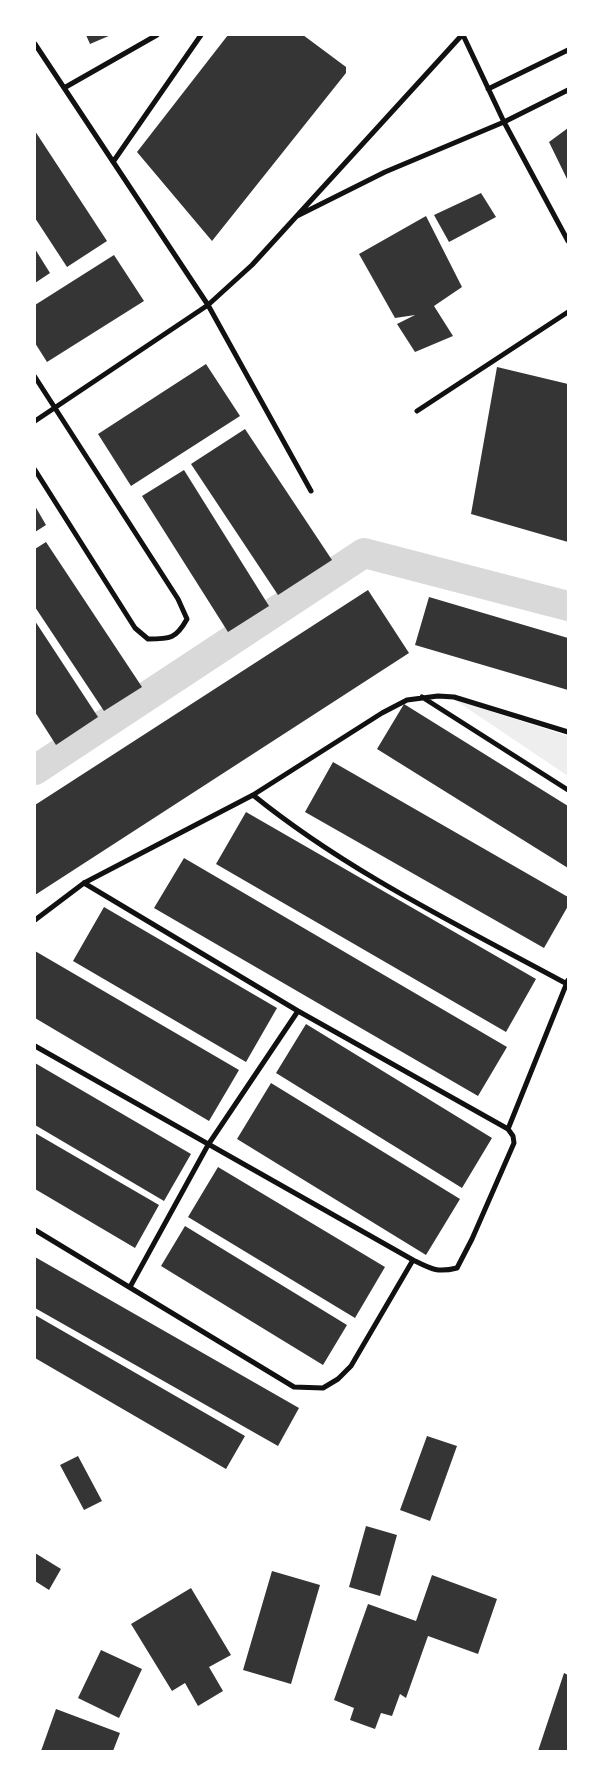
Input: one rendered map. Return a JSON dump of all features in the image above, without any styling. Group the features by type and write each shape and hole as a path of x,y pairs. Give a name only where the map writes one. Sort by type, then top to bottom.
{"street":[{"path":"64,88 157,35"},
{"path":"113,162 202,35"},
{"path":"35,421 208,305 252,265 463,35 504,122 568,241"},
{"path":"35,44 208,305 311,491"},
{"path":"488,89 568,50"},
{"path":"294,218 385,172 504,122 568,90"},
{"path":"417,411 568,312"},
{"path":"35,377 178,599 187,619 179,633 164,639 148,639 135,628 35,470"},
{"path":"422,697 568,790"},
{"path":"35,920 84,883 253,795 382,713 407,700 422,697 454,697 568,732"},
{"path":"253,795 288,823 397,892 567,982 508,1129"},
{"path":"35,1046 432,1270 443,1271 457,1268 472,1239 514,1143 513,1136 508,1129 298,1011 84,883"},
{"path":"130,1287 208,1144 298,1011"},
{"path":"35,1230 294,1387 323,1388 338,1380 351,1366 413,1260"}],"shaded area":[{"path":"455,700 568,736 568,776"}],"building":[{"path":"86,35 111,35 90,44"},
{"path":"228,35 303,35 346,67 346,73 212,241 137,152"},
{"path":"568,128 568,181 549,142"},
{"path":"35,131 107,241 67,267 35,218"},
{"path":"481,193 496,217 449,242 434,215"},
{"path":"426,216 462,287 434,306 453,336 415,352 397,324 415,315 395,318 359,254"},
{"path":"35,249 50,273 35,283"},
{"path":"114,255 144,301 47,362 35,343 35,305"},
{"path":"206,364 240,416 131,486 98,434"},
{"path":"497,367 568,384 568,542 471,514"},
{"path":"245,429 332,560 278,595 191,464"},
{"path":"184,470 269,606 228,632 142,496"},
{"path":"35,506 46,525 35,532"},
{"path":"46,542 142,687 104,711 35,607 35,549"},
{"path":"368,590 409,653 35,895 35,805"},
{"path":"429,597 568,638 568,690 415,645"},
{"path":"35,621 98,717 56,745 35,712"},
{"path":"404,704 568,806 568,868 377,749"},
{"path":"333,762 568,897 568,906 544,948 305,812"},
{"path":"246,812 536,979 506,1032 216,864"},
{"path":"184,858 507,1047 478,1096 154,908"},
{"path":"104,907 277,1008 246,1062 73,961"},
{"path":"35,951 239,1070 209,1121 35,1018"},
{"path":"306,1024 492,1138 462,1188 276,1073"},
{"path":"35,1063 191,1154 164,1201 35,1125"},
{"path":"271,1083 460,1199 426,1255 237,1139"},
{"path":"35,1133 159,1205 135,1248 35,1189"},
{"path":"218,1167 385,1267 355,1318 188,1217"},
{"path":"185,1226 347,1325 323,1365 161,1266"},
{"path":"35,1257 299,1408 278,1446 35,1308"},
{"path":"35,1315 245,1436 226,1469 35,1358"},
{"path":"427,1436 457,1446 430,1521 400,1510"},
{"path":"78,1456 102,1501 84,1510 60,1465"},
{"path":"366,1526 397,1535 380,1596 349,1587"},
{"path":"35,1553 61,1569 49,1590 35,1581"},
{"path":"272,1571 320,1585 291,1684 243,1670"},
{"path":"432,1575 497,1599 478,1654 428,1636 406,1698 400,1694 392,1716 381,1713 375,1729 350,1720 354,1708 334,1700 368,1604 416,1621"},
{"path":"191,1588 231,1655 209,1667 223,1691 198,1706 185,1683 172,1691 131,1624"},
{"path":"101,1650 142,1669 119,1718 78,1698"},
{"path":"564,1673 568,1675 568,1751 538,1751"},
{"path":"56,1709 120,1733 113,1751 41,1751"}],"waterway":[{"path":"35,770 364,553 568,606"}]}
